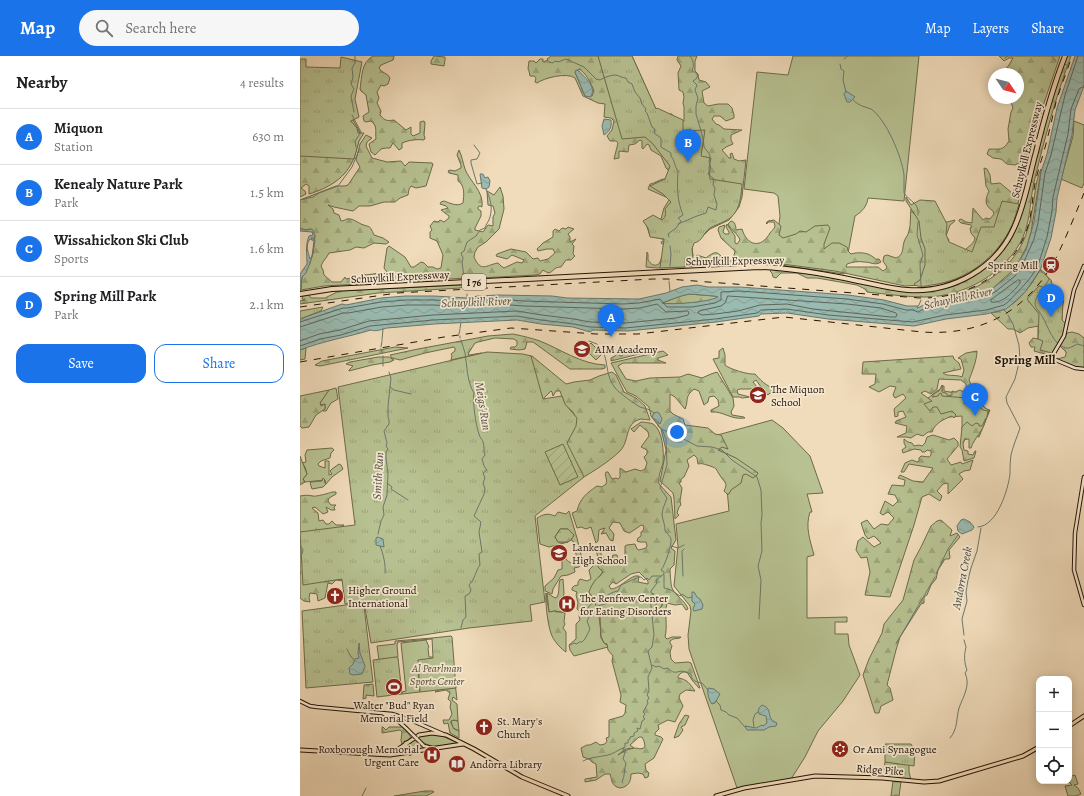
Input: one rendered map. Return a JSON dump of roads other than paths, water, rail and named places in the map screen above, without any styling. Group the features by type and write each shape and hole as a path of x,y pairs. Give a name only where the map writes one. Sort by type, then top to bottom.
{"highway":[{"name":"Schuylkill Expressway","path":"300,293 335,288 750,266 792,267 912,289 941,286 966,276 983,265 994,255 1014,226 1020,208 1045,107 1064,56"}],"main road":[{"path":"1084,266 1074,290 1066,328 1061,342 1051,358 1075,368 1084,369"},
{"path":"1084,478 1075,533 1074,570 1084,605"},
{"path":"300,700 317,707 391,714 403,717 446,735 474,749 522,777 568,796"},
{"path":"378,713 391,716 397,720 426,747 437,748"},
{"path":"1072,724 1084,716"},
{"path":"382,754 395,751 419,735 432,733 446,735"},
{"path":"406,743 406,749 411,753"},
{"path":"300,750 382,754 390,756 463,744"},
{"name":"Ridge Pike","path":"716,796 744,788 815,776 882,778 924,782 939,781 1023,756 1037,748"}],"water":[{"name":"Schuylkill River","path":"1075,56 1084,56 1084,86 1075,110 1072,135 1057,198 1051,238 1041,268 1036,276 1025,292 1006,309 986,314 946,319 914,326 828,319 787,313 761,314 759,316 716,322 628,331 593,330 590,332 573,327 517,320 434,324 387,328 377,331 371,330 300,350 300,319 342,304 346,305 381,298 405,296 467,298 498,295 639,299 666,293 682,287 697,285 708,287 740,287 848,295 884,300 907,306 918,306 917,308 929,302 952,300 985,293 1012,273 1026,250 1034,222 1041,172 1047,154 1057,108","holes":["689,294 718,297 691,303 662,303"]},
{"path":"576,70 579,71 590,83 592,87 592,94 590,97 585,96 575,72"},
{"path":"846,91 855,97 850,102 847,102 844,94"},
{"path":"604,119 611,120 611,127 604,135 602,126"},
{"path":"480,174 483,174 485,178 488,177 490,181 489,187 486,189 482,188"},
{"path":"300,228 305,230 312,229 315,235 314,238 311,238 315,240 313,253 310,263 306,273 302,277 300,297 300,274 307,264 306,250 309,236 313,235 312,232 300,231","holes":["310,239 314,241 312,256 310,259 307,249 308,241"]},
{"path":"657,412 662,419 660,424 652,417 654,413"},
{"path":"964,519 970,522 974,527 972,530 962,534 958,531 957,526 961,520"},
{"path":"377,537 383,539 384,547 376,545"},
{"path":"692,592 694,592 700,599 703,605 702,609 694,611 693,609 695,604 692,601"},
{"path":"359,643 360,653 365,666 362,674 353,675 350,674 349,668 355,659 359,658"},
{"path":"708,688 714,689 720,694 715,703 712,704 710,701"},
{"path":"762,705 768,709 771,719 777,723 776,726 769,727 764,730 747,730 745,726 756,728 767,723 766,716 759,714 758,712"}],"waterway":[{"path":"354,112 351,96 354,89 351,84 353,77 352,68 355,63 355,56"},
{"path":"678,224 706,213 708,207 716,210 717,204 714,195 714,179 708,174 711,168 709,162 710,155 704,147 696,114 698,98 695,90 697,85 693,81 697,78 697,75 692,71 693,64 690,56"},
{"path":"844,59 848,56"},
{"path":"1052,56 1056,61"},
{"path":"549,62 553,63 555,61 558,62 566,59 584,67 596,79 600,80 608,76 616,75 626,78 628,82 632,84 635,92 646,109 645,111 652,127 655,129 654,133 661,138 661,147 671,153 678,171 678,193 683,215 678,218 681,221 676,228 668,234 669,237"},
{"path":"840,64 841,69 844,71 843,80 846,92"},
{"path":"852,99 859,105 871,109 877,114 888,130 897,149 903,167 904,193 918,208 918,215"},
{"path":"352,115 361,132 355,141 356,147"},
{"path":"474,145 480,153 477,159 471,160 471,163 477,184 482,183"},
{"path":"300,200 313,197 319,193 338,186 352,167 359,150"},
{"path":"464,276 462,263 463,258 461,253 464,251 467,242 476,236 480,230 485,228 490,217 491,203 486,189"},
{"path":"918,222 917,235 923,255 920,264 921,286"},
{"path":"670,246 670,266"},
{"path":"1040,269 1049,279 1035,300 1035,305 1051,335 1061,346 1066,348 1078,344 1084,346"},
{"path":"669,281 670,291"},
{"name":"Schuylkill River","path":"467,294 467,299"},
{"name":"Schuylkill River","path":"918,306 921,300"},
{"name":"Andorra Creek","path":"1003,309 1007,313"},
{"name":"Andorra Creek","path":"978,527 991,521 1004,498 1009,481 1012,452 1020,428 1007,403 1006,397 1015,379 1020,359 1019,345 1013,324 1008,315"},
{"name":"Meigs' Run","path":"460,328 461,323"},
{"name":"Smith Run","path":"382,340 383,329"},
{"name":"Meigs' Run","path":"459,334 460,329"},
{"name":"Meigs' Run","path":"461,340 465,353 469,379 474,393 474,407 479,435 484,445 485,455 482,459 487,470 483,473 485,478 483,483 485,489 484,494 474,516 481,522 479,532 482,552 479,554 480,565 469,585 471,590 469,594 465,596 466,617 463,620 461,628"},
{"name":"Smith Run","path":"381,347 382,341"},
{"path":"589,341 597,344 602,349"},
{"name":"Smith Run","path":"381,349 382,353"},
{"path":"603,351 610,380 616,389 638,406 654,413"},
{"name":"Smith Run","path":"383,356 383,366"},
{"name":"Smith Run","path":"378,534 384,515 383,507 387,495 388,474 386,452 388,449 386,446 387,443 384,431 389,424 388,406 391,378 389,372"},
{"path":"390,387 394,390 411,394"},
{"path":"623,783 626,763 623,759 625,752 623,748 625,747 625,743 628,743 630,737 634,736 634,733 638,731 637,728 640,729 642,721 645,719 643,717 645,714 643,712 649,698 647,695 649,691 648,677 652,668 648,651 652,647 654,635 650,596 654,594 651,593 651,591 657,583 656,580 664,574 661,570 666,560 671,542 670,537 665,531 662,515 667,498 660,488 667,465 666,439 662,429 658,426 658,422"},
{"path":"663,430 697,446 712,447 722,450 732,460 757,477 761,490 762,515 762,551 758,566 761,580 759,619"},
{"path":"387,483 392,487 391,489 408,500"},
{"name":"Andorra Creek","path":"964,635 962,619 967,601 966,592 971,568 977,551 981,528"},
{"path":"936,574 948,549 958,535"},
{"path":"300,545 303,550 302,554"},
{"path":"671,546 678,548 684,545"},
{"name":"Smith Run","path":"380,546 384,559 385,573"},
{"path":"683,576 682,551 684,549"},
{"path":"664,575 664,588 671,590 680,596 682,594 688,598 692,597"},
{"path":"570,645 574,643 577,644 585,639 590,629 587,621 592,611 597,606 605,604 611,600 621,585 639,577 644,580 647,578 649,580 652,576 661,576"},
{"path":"896,644 935,577"},
{"path":"583,611 592,603 617,591"},
{"name":"Andorra Creek","path":"950,738 956,727 959,708 967,686 967,677 965,673 967,670 965,664 966,647 964,640"},
{"path":"347,649 351,657 354,659"},
{"path":"652,665 656,667 659,666 664,669 667,668 674,672 682,671 691,674 693,680 702,683 708,690"},
{"path":"716,701 720,705 721,710 737,718 745,727"},
{"path":"754,727 753,720 755,714 758,712"},
{"path":"583,761 610,754 623,748"},
{"path":"362,796 366,788"}],"railway":[{"path":"300,307 397,293 653,279 920,298 955,294 971,288 1000,270 1012,257 1021,243 1030,220 1035,181 1056,102 1072,56"},
{"path":"300,362 444,337 511,328 596,334 638,334 784,317 922,332 964,330 982,325 1000,317 1016,307 1030,294 1055,260 1084,193"}],"place":[{"name":"Kenealy Nature Park","path":"688,162"},
{"name":"Spring Mill","path":"1051,265"},
{"name":"Spring Mill Park","path":"1051,317"},
{"name":"Miquon","path":"611,337"},
{"name":"AIM Academy","path":"582,349"},
{"name":"The Miquon School","path":"758,395"},
{"name":"Wissahickon Ski Club","path":"975,416"},
{"name":"Lankenau High School","path":"559,553"},
{"name":"Higher Ground International","path":"335,596"},
{"name":"The Renfrew Center for Eating Disorders","path":"567,604"},
{"name":"Walter \"Bud\" Ryan Memorial Field","path":"394,687"},
{"name":"St. Mary's Church","path":"484,727"},
{"name":"Or Ami Synagogue","path":"840,749"},
{"name":"Roxborough Memorial Urgent Care","path":"432,755"},
{"name":"Andorra Library","path":"457,764"}],"district":[{"name":"Spring Mill","path":"1025,359"}],"park label":[{"name":"Al Pearlman Sports Center","path":"437,674"}]}
